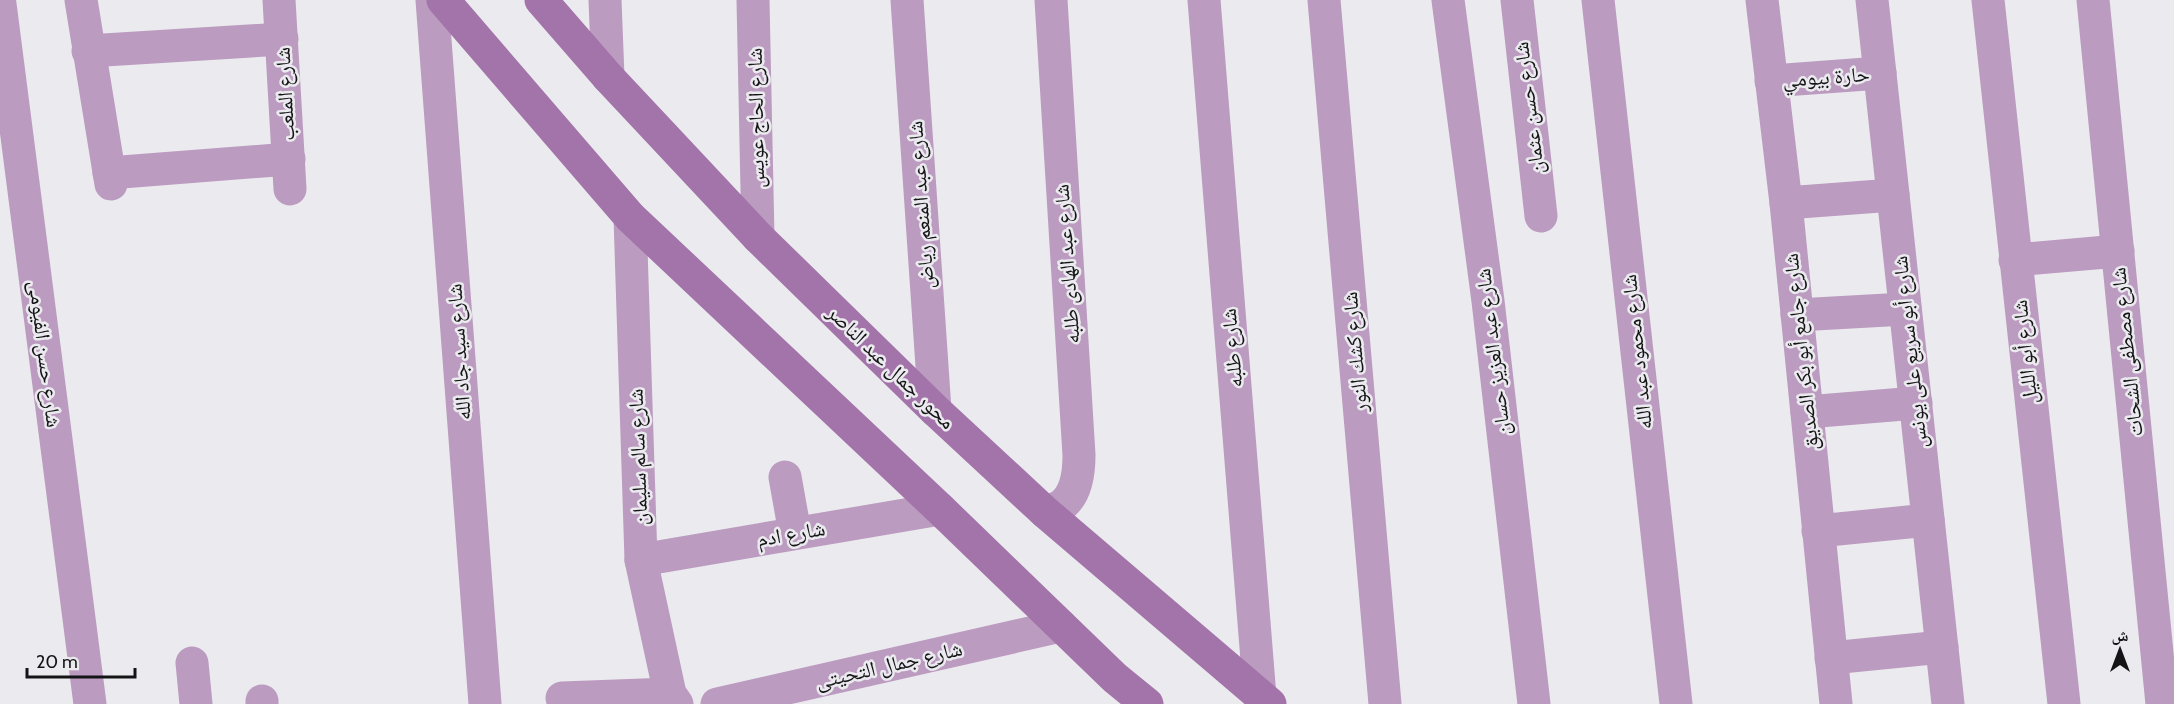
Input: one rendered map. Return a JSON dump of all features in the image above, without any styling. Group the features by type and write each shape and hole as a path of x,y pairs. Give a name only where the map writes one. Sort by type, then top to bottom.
{"street":[{"path":"81,0 88,51 282,39"},
{"name":"شارع الملعب","path":"88,51 110,178 290,174 279,0"},
{"name":"شارع سيد جاد الله","path":"432,0 485,704"},
{"path":"443,0 630,217 1061,626 1115,691 1147,704"},
{"name":"محور جمال عبد الناصر","path":"541,0 608,77 758,237 935,410 1045,512 1265,700"},
{"path":"605,0 608,77"},
{"name":"شارع الحاج عويس","path":"753,0 758,237"},
{"name":"شارع عبد المنعم رياض","path":"907,0 935,410"},
{"name":"شارع عبد الهادى طلبه","path":"1045,512 1060,507 1072,492 1079,474 1051,0"},
{"name":"شارع طلبه","path":"1204,0 1265,700"},
{"name":"شارع كشك النور","path":"1324,0 1385,704"},
{"name":"شارع عبد العزيز حسان","path":"1448,0 1488,301 1534,704"},
{"name":"شارع حسن عثمان","path":"1516,0 1542,216"},
{"name":"شارع محمود عبد الله","path":"1598,0 1676,704"},
{"name":"شارع جامع أبو بكر الصديق","path":"1762,0 1786,203 1836,704"},
{"name":"شارع أبو سريع على يونس","path":"1872,0 1948,704"},
{"name":"شارع أبو الليل","path":"1988,0 2064,704"},
{"name":"شارع مصطفى الشحات","path":"2093,0 2162,704"},
{"name":"شارع حسن الفيومى","path":"0,4 90,704"},
{"name":"حارة بيومي","path":"1771,81 1880,73"},
{"path":"1786,203 1893,195"},
{"name":"شارع سالم سليمان","path":"630,217 641,560 673,699"},
{"path":"2015,260 2118,251"},
{"path":"1797,315 1905,309"},
{"path":"1806,412 1916,403"},
{"path":"785,477 795,533"},
{"name":"شارع ادم","path":"641,560 940,509"},
{"path":"1818,531 1928,520"},
{"name":"شارع جمال التحيتى","path":"717,704 1061,626"},
{"path":"1831,658 1942,647"},
{"path":"192,663 195,704"},
{"path":"562,698 673,699"}]}
